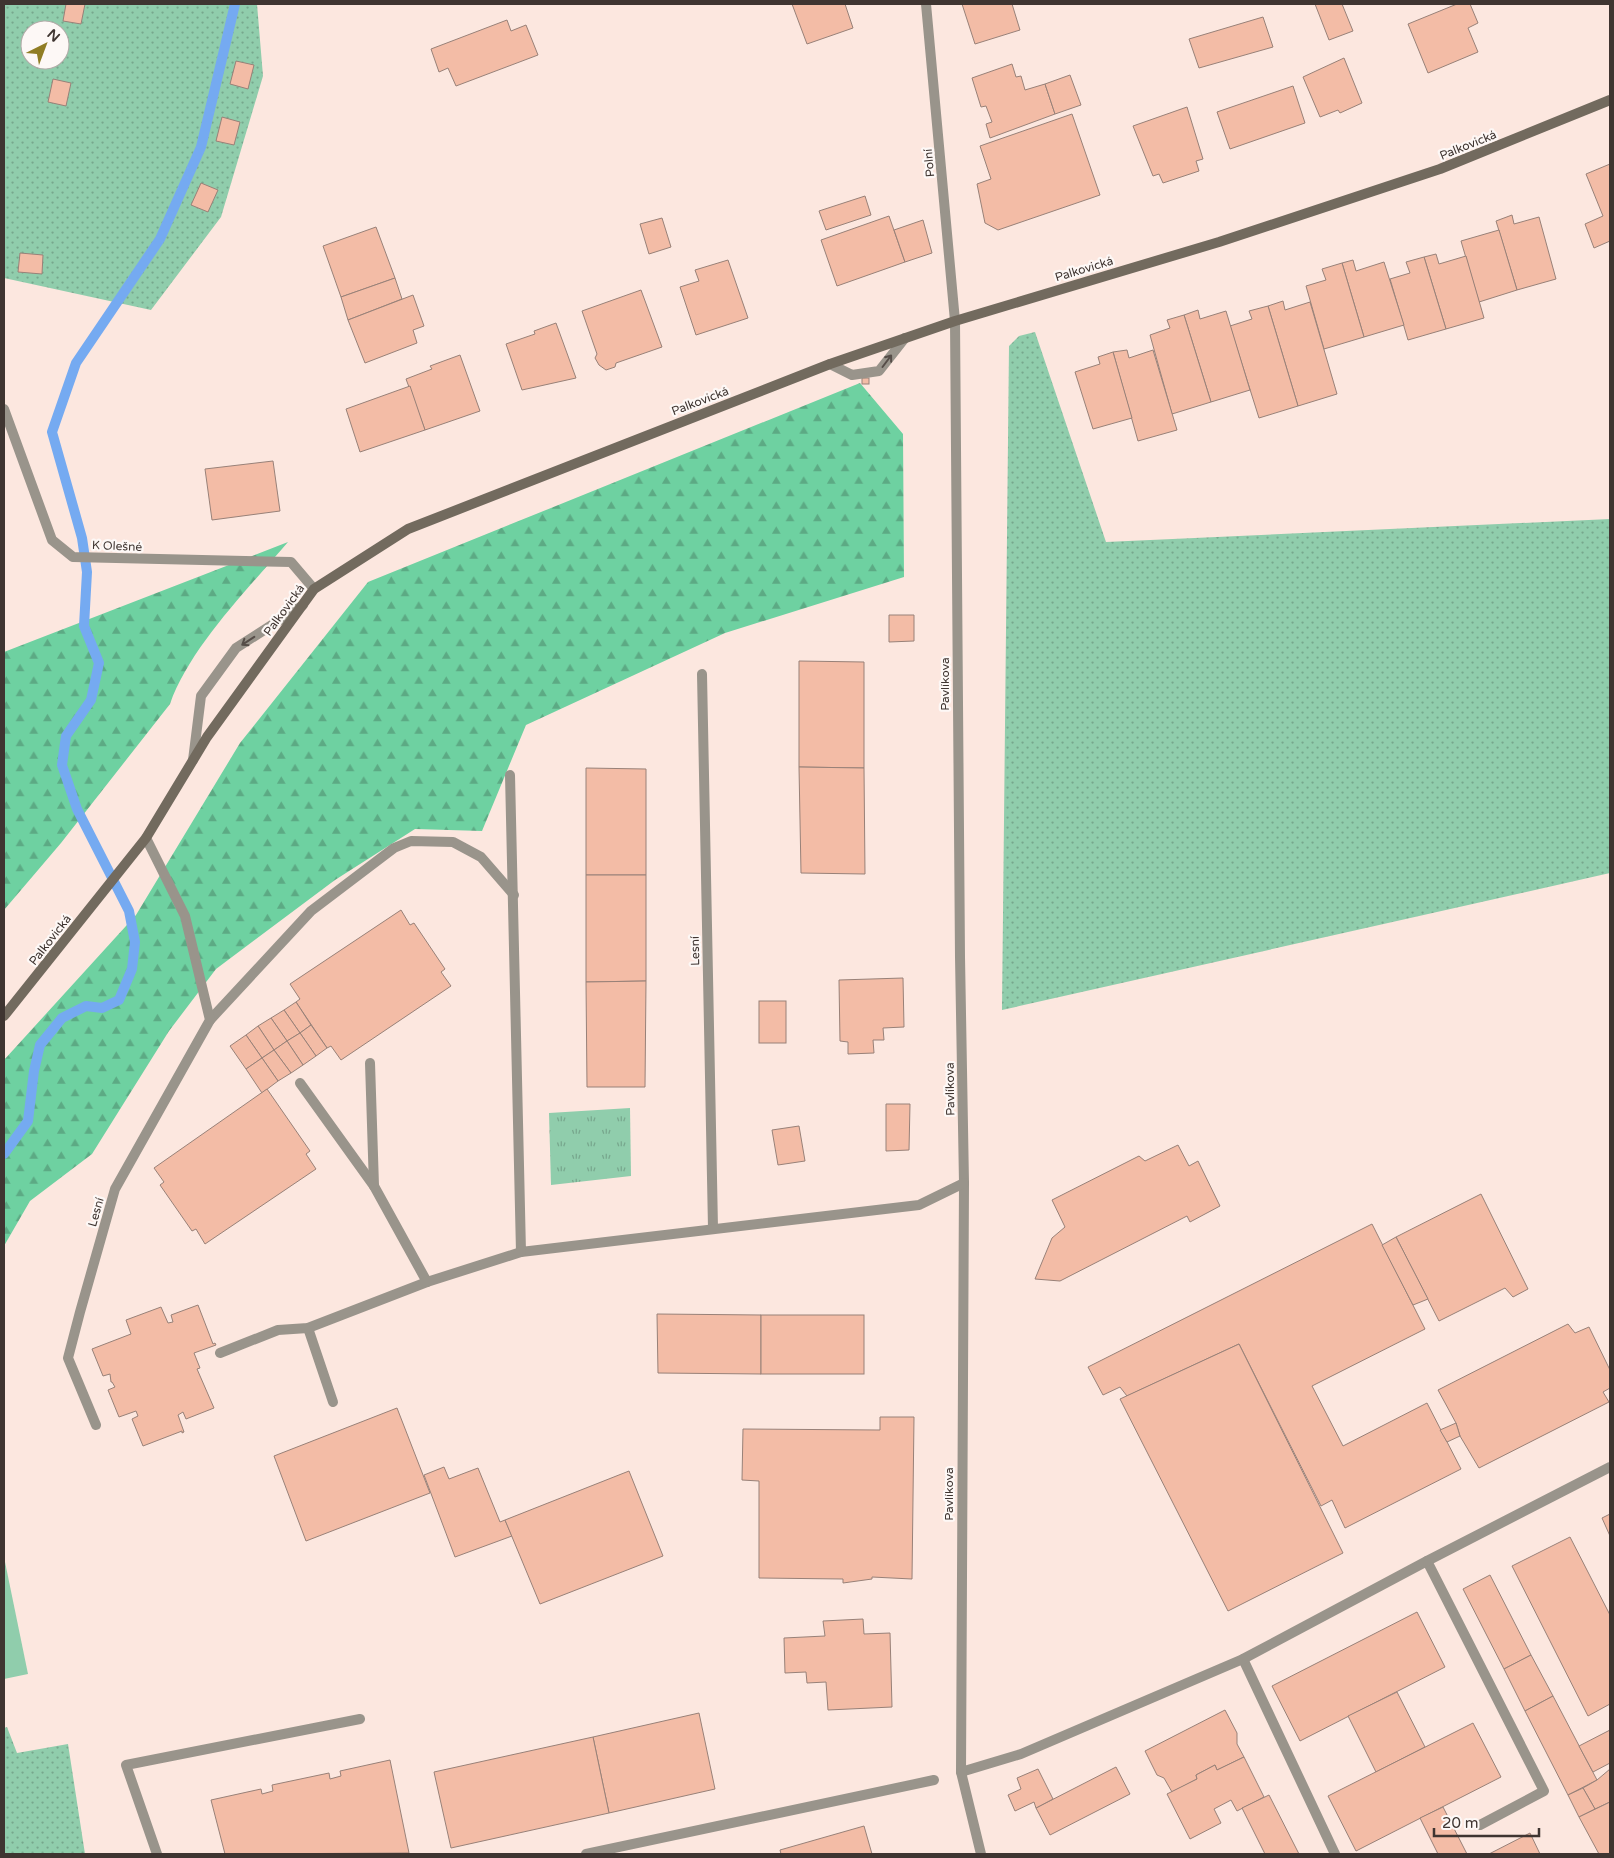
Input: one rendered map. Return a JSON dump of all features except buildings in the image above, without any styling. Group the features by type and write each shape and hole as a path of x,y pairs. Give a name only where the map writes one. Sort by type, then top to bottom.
{"street":[{"name":"Polní","path":"926,4 955,320"},
{"name":"Palkovická","path":"4,1016 146,838 193,761 314,589 408,529 830,364 955,320 1219,242 1440,169 1610,100"},
{"name":"Pavlíkova","path":"955,320 959,938 964,1183 961,1772 981,1854"},
{"path":"830,364 852,375 879,372 905,338"},
{"name":"K Olešné","path":"4,409 52,540 73,557 291,562 314,589"},
{"path":"193,761 201,696 236,648 303,604"},
{"name":"Lesní","path":"702,674 714,1228"},
{"path":"510,774 521,1252"},
{"path":"146,838 185,916 210,1020"},
{"name":"Lesní","path":"96,1425 68,1358 80,1312 115,1189 210,1020 311,911 394,848 419,841 453,842 481,857 514,895"},
{"path":"370,1062 374,1186"},
{"path":"300,1083 374,1186 427,1282"},
{"path":"220,1353 278,1330 308,1328 427,1282 521,1252 919,1205 964,1183"},
{"path":"308,1328 333,1402"},
{"path":"961,1772 1021,1754 1243,1659 1427,1561 1610,1467"},
{"path":"1427,1561 1544,1791 1480,1825"},
{"path":"1243,1659 1335,1854"},
{"path":"158,1854 126,1765 360,1719"},
{"path":"586,1854 934,1780"}],"green space":[{"path":"4,4 257,4 263,76 221,217 151,310 4,278"},
{"path":"1035,332 1106,542 1610,519 1610,873 1002,1010 1009,346 1019,336"},
{"path":"860,383 903,434 904,577 725,633 526,725 482,831 415,829 335,880 216,969 169,1031 92,1154 30,1201 4,1246 4,1060 136,915 240,743 368,582"},
{"path":"288,542 239,598 206,640 191,661 170,704 61,843 4,910 4,652"},
{"path":"630,1108 631,1176 551,1185 549,1113"},
{"path":"4,1557 28,1674 4,1679"},
{"path":"7,1727 17,1753 68,1744 85,1854 4,1854 4,1728"}],"waterway":[{"path":"4,1154 28,1121 34,1071 40,1045 62,1018 86,1006 102,1008 119,1000 132,969 135,942 129,911 77,809 62,765 66,736 91,700 99,663 84,626 87,572 82,538 52,432 76,363 160,239 201,147 235,4"}]}
